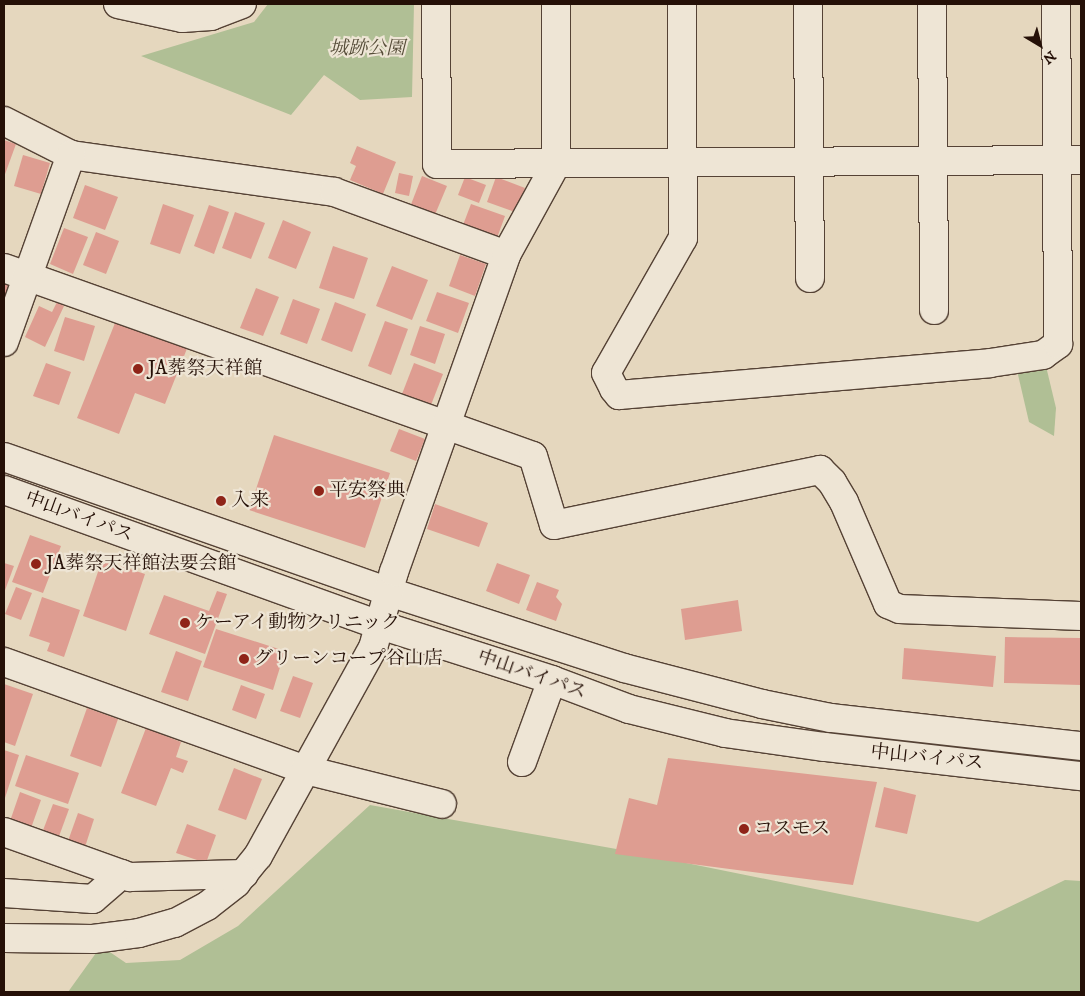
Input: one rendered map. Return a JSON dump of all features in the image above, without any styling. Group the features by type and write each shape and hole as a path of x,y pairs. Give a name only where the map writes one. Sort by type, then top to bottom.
{"street":[{"path":"118,4 182,18 211,16 242,4"},
{"path":"436,4 437,164 1069,160"},
{"path":"4,938 93,939 139,933 175,923 207,906 244,874 258,856 373,648 388,592 506,255 556,164 556,4"},
{"path":"682,4 683,238 606,373 614,389 620,395 990,363 1043,355 1058,344 1069,160 1056,4"},
{"path":"808,4 810,278"},
{"path":"932,4 934,310"},
{"path":"4,121 71,155 334,192 506,255"},
{"path":"4,342 16,272 71,155"},
{"path":"16,272 533,456 554,525 820,470 832,482 844,502 888,604 900,609 1081,616"},
{"name":"中山バイパス","path":"4,457 388,592 624,668 762,704 831,718 1081,746"},
{"name":"中山バイパス","path":"4,490 380,625 552,680 629,709 725,733 825,747 1081,776"},
{"path":"4,662 306,770 442,804"},
{"path":"522,762 552,680"},
{"path":"4,832 130,877 244,874"},
{"path":"4,893 93,899 122,874"}],"green space":[{"name":"城跡公園","path":"268,4 414,4 412,97 360,100 324,75 291,115 141,56 254,22"},
{"path":"1045,362 1056,408 1054,436 1029,422 1016,366"},
{"path":"370,805 622,850 978,922 1065,880 1081,881 1081,992 68,992 101,946 126,963 180,960 238,926"}],"building":[{"path":"4,140 16,144 4,177"},
{"path":"357,146 396,162 383,194 350,180 356,166 350,163"},
{"path":"23,155 50,163 41,194 14,186"},
{"path":"399,173 413,176 409,196 395,193"},
{"path":"422,176 447,186 434,217 410,207"},
{"path":"465,177 486,185 479,203 458,195"},
{"path":"496,177 525,188 515,212 487,202"},
{"path":"85,185 118,197 105,230 73,218"},
{"path":"163,204 194,215 180,254 150,244"},
{"path":"471,204 505,216 497,238 463,225"},
{"path":"209,205 229,212 214,254 194,246"},
{"path":"235,212 265,223 251,259 222,248"},
{"path":"283,220 311,232 296,269 268,258"},
{"path":"64,228 88,237 73,274 50,264"},
{"path":"96,232 119,241 106,274 83,265"},
{"path":"333,246 368,258 354,299 319,288"},
{"path":"460,255 486,264 475,296 449,286"},
{"path":"392,266 428,280 412,320 376,306"},
{"path":"4,281 10,283 4,299"},
{"path":"256,288 279,297 263,336 240,328"},
{"path":"437,292 469,303 458,333 426,321"},
{"path":"293,299 320,309 307,344 280,334"},
{"path":"57,302 64,306 45,347 25,337 39,306 52,312"},
{"path":"335,302 366,314 352,352 321,340"},
{"path":"65,317 95,326 84,361 54,351"},
{"name":"JA葬祭天祥館","path":"117,318 188,346 165,404 135,393 119,434 77,418"},
{"path":"385,321 408,329 391,375 368,366"},
{"path":"420,326 445,334 435,364 410,355"},
{"path":"46,363 71,372 59,405 33,396"},
{"path":"414,363 443,374 431,405 402,394"},
{"path":"399,429 425,439 416,461 390,451"},
{"name":"平安祭典","path":"274,435 390,473 365,548 249,510"},
{"path":"435,504 488,523 479,547 427,529"},
{"name":"JA葬祭天祥館法要会館","path":"30,535 61,546 43,593 12,582"},
{"path":"102,560 145,574 126,631 83,616"},
{"path":"4,563 14,566 4,593"},
{"path":"497,563 530,575 519,604 486,591"},
{"path":"537,582 559,590 556,597 562,604 556,621 526,610"},
{"path":"16,587 32,593 21,620 5,614"},
{"name":"ケーアイ動物クリニック","path":"217,591 227,594 205,654 149,634 164,595 209,611"},
{"path":"42,597 80,610 64,657 47,651 50,643 29,636"},
{"path":"738,600 742,631 685,640 681,609"},
{"name":"グリーンコープ谷山店","path":"216,629 285,651 273,690 203,667"},
{"path":"1005,637 1081,638 1081,685 1004,683"},
{"path":"904,648 996,656 993,687 902,679"},
{"path":"176,651 202,661 188,701 161,692"},
{"path":"293,676 313,683 300,718 280,711"},
{"path":"4,684 33,694 15,746 4,742"},
{"path":"241,685 265,694 256,719 232,710"},
{"path":"87,708 118,719 101,767 70,756"},
{"path":"146,728 181,742 176,757 188,761 183,773 171,768 156,806 121,793"},
{"path":"4,750 19,755 4,801"},
{"path":"26,755 79,773 68,804 15,786"},
{"name":"コスモス","path":"668,758 877,782 853,885 615,854 629,798 657,805"},
{"path":"234,768 262,779 246,820 218,810"},
{"path":"884,787 916,795 907,834 875,827"},
{"path":"20,792 41,800 30,831 9,824"},
{"path":"53,804 69,809 58,839 42,833"},
{"path":"78,813 94,819 85,847 68,841"},
{"path":"187,824 216,835 206,863 176,853"}],"place":[{"name":"JA葬祭天祥館","path":"138,369"},
{"name":"平安祭典","path":"319,491"},
{"name":"入来","path":"221,501"},
{"name":"JA葬祭天祥館法要会館","path":"36,564"},
{"name":"ケーアイ動物クリニック","path":"185,623"},
{"name":"グリーンコープ谷山店","path":"244,659"},
{"name":"コスモス","path":"744,829"}]}
